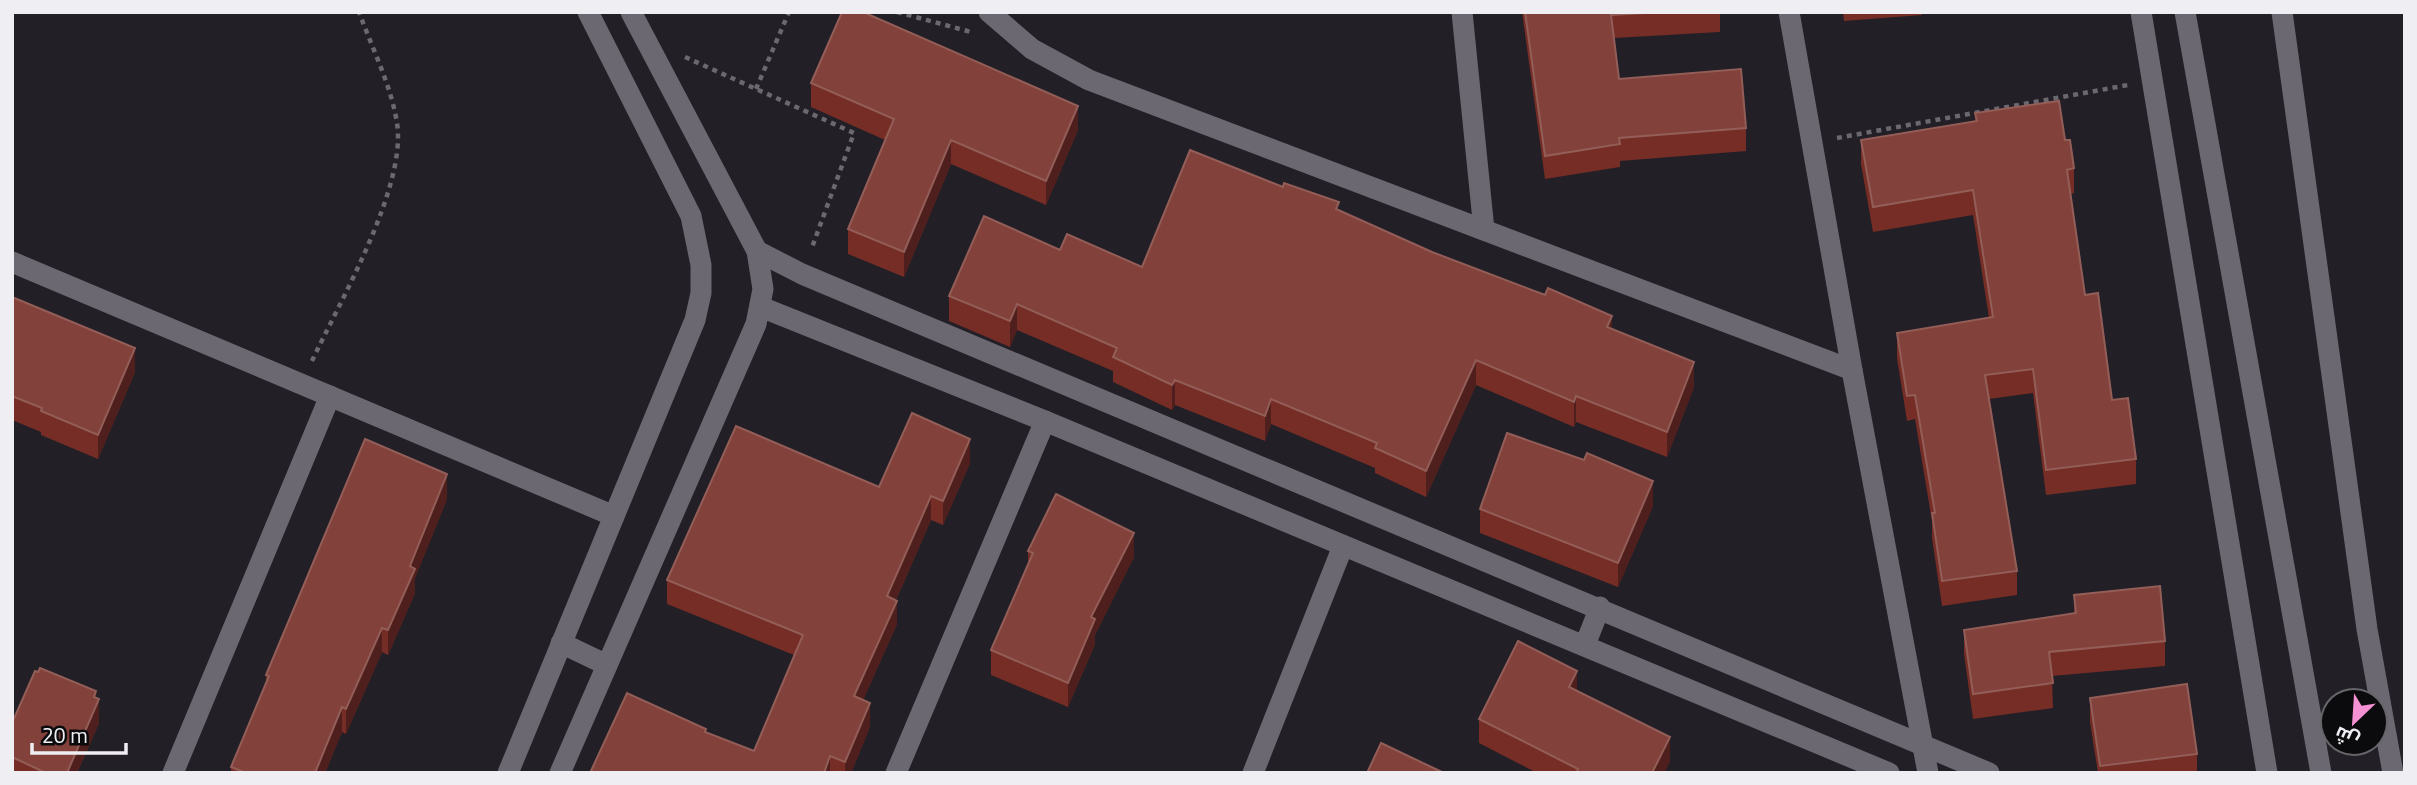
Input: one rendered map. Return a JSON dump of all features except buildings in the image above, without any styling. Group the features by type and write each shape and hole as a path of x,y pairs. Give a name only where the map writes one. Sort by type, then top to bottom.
{"street":[{"path":"508,773 695,320 701,293 701,265 691,216 588,12"},
{"path":"560,773 761,307 762,271 757,251 631,12"},
{"path":"989,12 1032,49 1089,80 1852,370"},
{"path":"1462,12 1484,230"},
{"path":"1789,12 1852,370 1928,773"},
{"path":"2141,12 2267,773"},
{"path":"2185,12 2321,773"},
{"path":"2281,12 2367,629 2393,773"},
{"path":"757,251 802,274 1600,607 1989,773"},
{"path":"12,262 614,516"},
{"path":"761,307 1045,421 1889,773"},
{"path":"173,773 330,396"},
{"path":"896,773 1045,421"},
{"path":"1253,773 1343,546"},
{"path":"1585,645 1600,607"},
{"path":"561,643 607,665"}],"path":[{"path":"302,384 386,200 397,164 398,134 393,102 359,12"},
{"path":"756,89 789,12"},
{"path":"897,12 983,36"},
{"path":"644,38 854,133 802,274"},
{"path":"1812,143 2152,81"}]}
